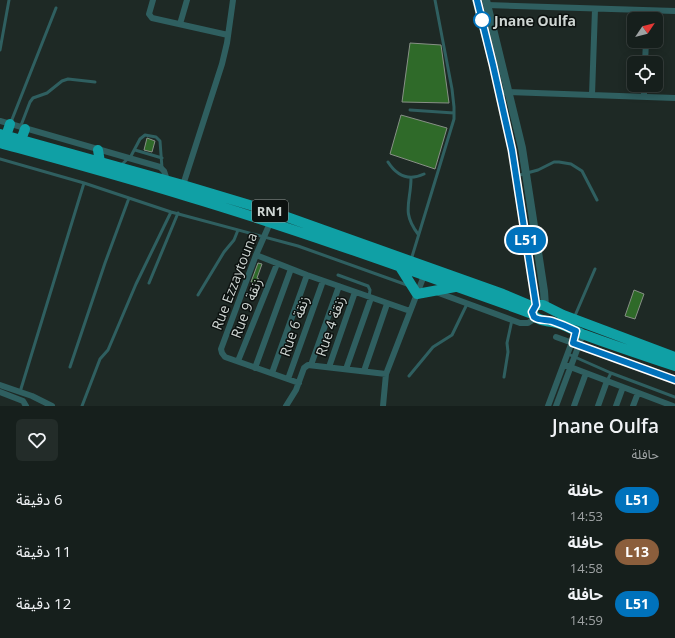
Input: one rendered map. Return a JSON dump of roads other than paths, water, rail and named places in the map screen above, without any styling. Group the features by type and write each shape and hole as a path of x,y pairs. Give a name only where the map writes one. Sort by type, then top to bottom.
{"highway":[{"path":"2,137 10,124"},
{"path":"21,140 23,128"},
{"name":"RN1","path":"2,137 21,140 167,180 273,212 410,261 457,287 574,320 583,332 675,357"},
{"name":"RN1","path":"2,137 270,223 400,267 426,271 537,310 550,320 675,366"},
{"path":"98,150 100,162"},
{"path":"400,267 414,290 435,291 457,287"}],"street":[{"path":"153,0 149,14 152,18 228,35"},
{"path":"180,24 187,0"},
{"path":"183,185 222,64 233,0"},
{"path":"476,0 499,92 516,176 537,310"},
{"path":"435,291 524,324 532,321 544,291 522,148 487,3 595,9 675,11"},
{"path":"592,95 595,9"},
{"path":"499,92 675,98"},
{"path":"644,92 644,97"},
{"path":"0,121 162,168 167,180"},
{"path":"519,195 529,193"},
{"name":"Rue Ezzaytouna","path":"238,361 225,357 221,349 256,255 270,223"},
{"path":"256,255 306,275 410,311"},
{"name":"Rue 9 زنقة","path":"238,361 276,264"},
{"path":"256,368 291,269"},
{"path":"383,406 386,374 410,311 414,290 426,271"},
{"path":"272,373 306,275"},
{"name":"Rue 6 زنقة","path":"288,380 323,281"},
{"path":"311,365 339,286"},
{"name":"Rue 4 زنقة","path":"329,367 355,292"},
{"path":"346,369 370,297"},
{"path":"364,371 387,304"},
{"path":"556,406 568,366 568,354 573,343 583,332"},
{"path":"548,406 568,366 575,357 583,332"},
{"path":"556,337 675,380"},
{"path":"238,361 299,383"},
{"path":"288,404 299,383 304,368 308,364 386,374"},
{"path":"568,366 672,406"},
{"path":"574,406 586,373"},
{"path":"598,406 607,381"},
{"path":"0,385 32,396 48,405"},
{"path":"616,406 623,387"},
{"path":"0,392 23,401 26,406"},
{"path":"633,406 638,393"},
{"path":"652,406 655,399"}],"lane":[{"path":"0,50 9,0"},
{"path":"410,261 454,119 452,89 436,0"},
{"path":"10,124 56,8"},
{"path":"23,128 30,102 34,98 47,93 65,80 72,79 96,82"},
{"path":"410,110 454,113"},
{"path":"118,167 129,158 143,135 156,137 161,144 162,168"},
{"path":"135,150 162,158"},
{"path":"0,159 84,183 171,212 298,246 414,290"},
{"path":"388,162 397,173 404,177 411,178 424,174"},
{"path":"516,176 538,170 554,162 571,164 582,172 597,200"},
{"path":"411,178 408,201 408,217 413,228 418,234"},
{"path":"20,392 84,183"},
{"path":"70,367 105,263 129,198"},
{"path":"82,406 100,359 108,350 136,284 171,212"},
{"path":"150,283 178,214"},
{"path":"198,295 224,252 234,240 238,230"},
{"path":"574,320 594,268"},
{"path":"338,275 368,286 370,290 370,297"},
{"path":"409,376 433,347 452,334 468,304"},
{"path":"504,377 508,352 507,343 512,320"},
{"path":"568,354 611,373 675,397"},
{"path":"607,381 611,373"},
{"path":"665,403 668,395"}],"place":[{"name":"Jnane Oulfa","path":"482,20"}]}
